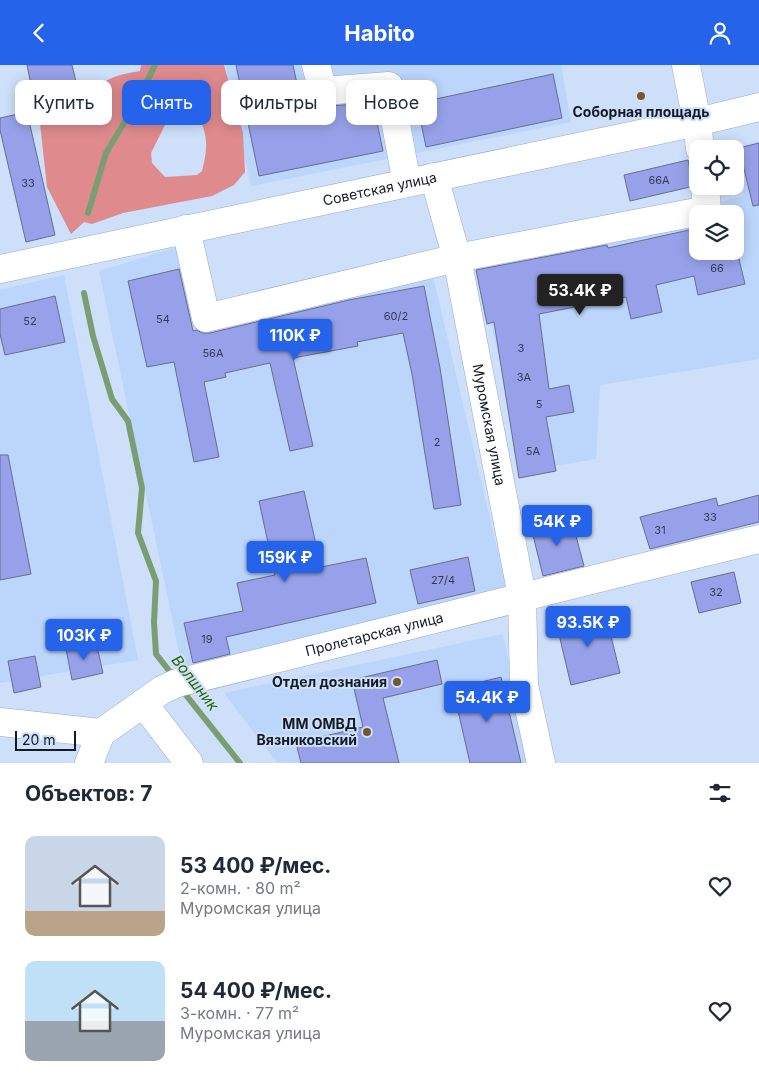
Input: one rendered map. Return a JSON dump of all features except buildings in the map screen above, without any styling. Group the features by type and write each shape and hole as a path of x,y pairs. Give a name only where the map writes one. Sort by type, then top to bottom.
{"street":[{"path":"316,65 323,91 389,86 404,168"},
{"path":"686,65 698,122 699,140"},
{"name":"Советская улица","path":"0,269 698,122 759,107"},
{"name":"Муромская улица","path":"434,177 457,258 522,595 524,685 540,763"},
{"path":"186,229 206,318 457,258 707,210 706,195"},
{"name":"Пролетарская улица","path":"101,733 143,703 177,683 430,622 522,595 759,539"},
{"path":"143,703 189,763"},
{"path":"0,722 101,733 90,763"}],"shaded area":[{"path":"141,65 224,65 228,80 221,80 221,125 241,125 243,133 245,172 234,185 212,196 123,213 92,224 84,222 71,234 47,187 40,125 112,125 112,80 108,80 120,75 140,71","holes":["122,80 211,80 211,125 202,125 206,153 202,171 197,175 165,177 152,163 151,153 165,125 122,125"]},
{"path":"225,65 561,65 571,122 251,186 238,125 336,125 336,80 228,80"},
{"path":"759,141 759,359 600,385 596,459 524,471 477,260 689,209 689,260 744,260 744,205 706,205 744,196 744,146"},
{"path":"184,245 199,320 432,272 506,587 183,670 99,271"},
{"path":"64,275 138,660 0,683 0,290"},
{"path":"503,634 531,763 277,763 224,693"}],"waterway":[{"name":"Волшник","path":"88,213 106,153 139,98 155,65"},
{"name":"Волшник","path":"84,293 93,336 112,399 128,421 142,488 138,533 156,581 154,622 156,654 174,677"},
{"name":"Волшник","path":"182,690 240,763"}],"place":[{"name":"Соборная площадь","path":"641,96"},
{"name":"Отдел дознания","path":"397,682"},
{"name":"ММ ОМВД Вязниковский","path":"367,732"}]}
